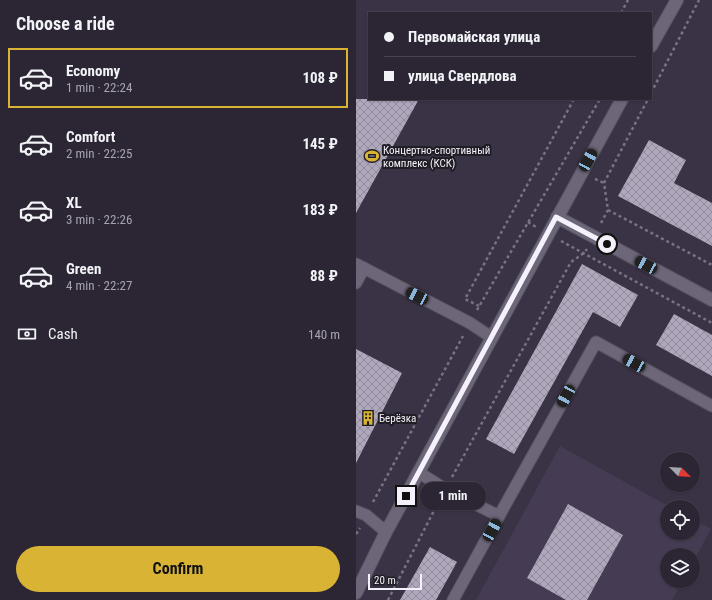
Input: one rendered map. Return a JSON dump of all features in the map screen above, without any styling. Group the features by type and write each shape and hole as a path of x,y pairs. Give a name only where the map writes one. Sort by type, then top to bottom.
{"main road":[{"path":"652,44 677,0"},
{"path":"356,593 418,472 556,217 621,100"},
{"path":"556,217 712,300"}],"lane":[{"path":"356,283 360,266 470,323 491,337"},
{"path":"453,600 596,342 712,406"},
{"path":"418,472 445,489 499,516"},
{"path":"356,511 366,515 386,532"}],"path":[{"path":"622,12 628,0"},
{"path":"652,91 699,0"},
{"path":"479,306 465,299 573,100"},
{"path":"647,100 604,183 608,210 712,265"},
{"path":"388,600 445,489 571,262 584,253 712,323"}],"shaded area":[{"path":"560,446 660,501 660,540 700,540 700,523 711,529 700,549 660,548 660,588 679,588 672,600 476,600"}],"building":[{"name":"Концертно-спортивный комплекс (КСК)","path":"356,99 418,100 356,213"},
{"path":"649,140 686,160 674,183 712,203 712,246 618,196"},
{"path":"582,264 638,295 620,327 593,312 514,454 486,439"},
{"path":"674,314 712,335 712,376 656,345"},
{"name":"Берёзка","path":"356,349 402,373 356,463"},
{"path":"568,504 623,535 587,600 566,600 527,578"},
{"path":"430,547 457,562 436,600 400,600"}],"place":[{"name":"Концертно-спортивный комплекс (КСК)","path":"372,156"},
{"name":"Берёзка","path":"368,418"}],"route":[{"path":"406,496 556,217 607,244"}]}
